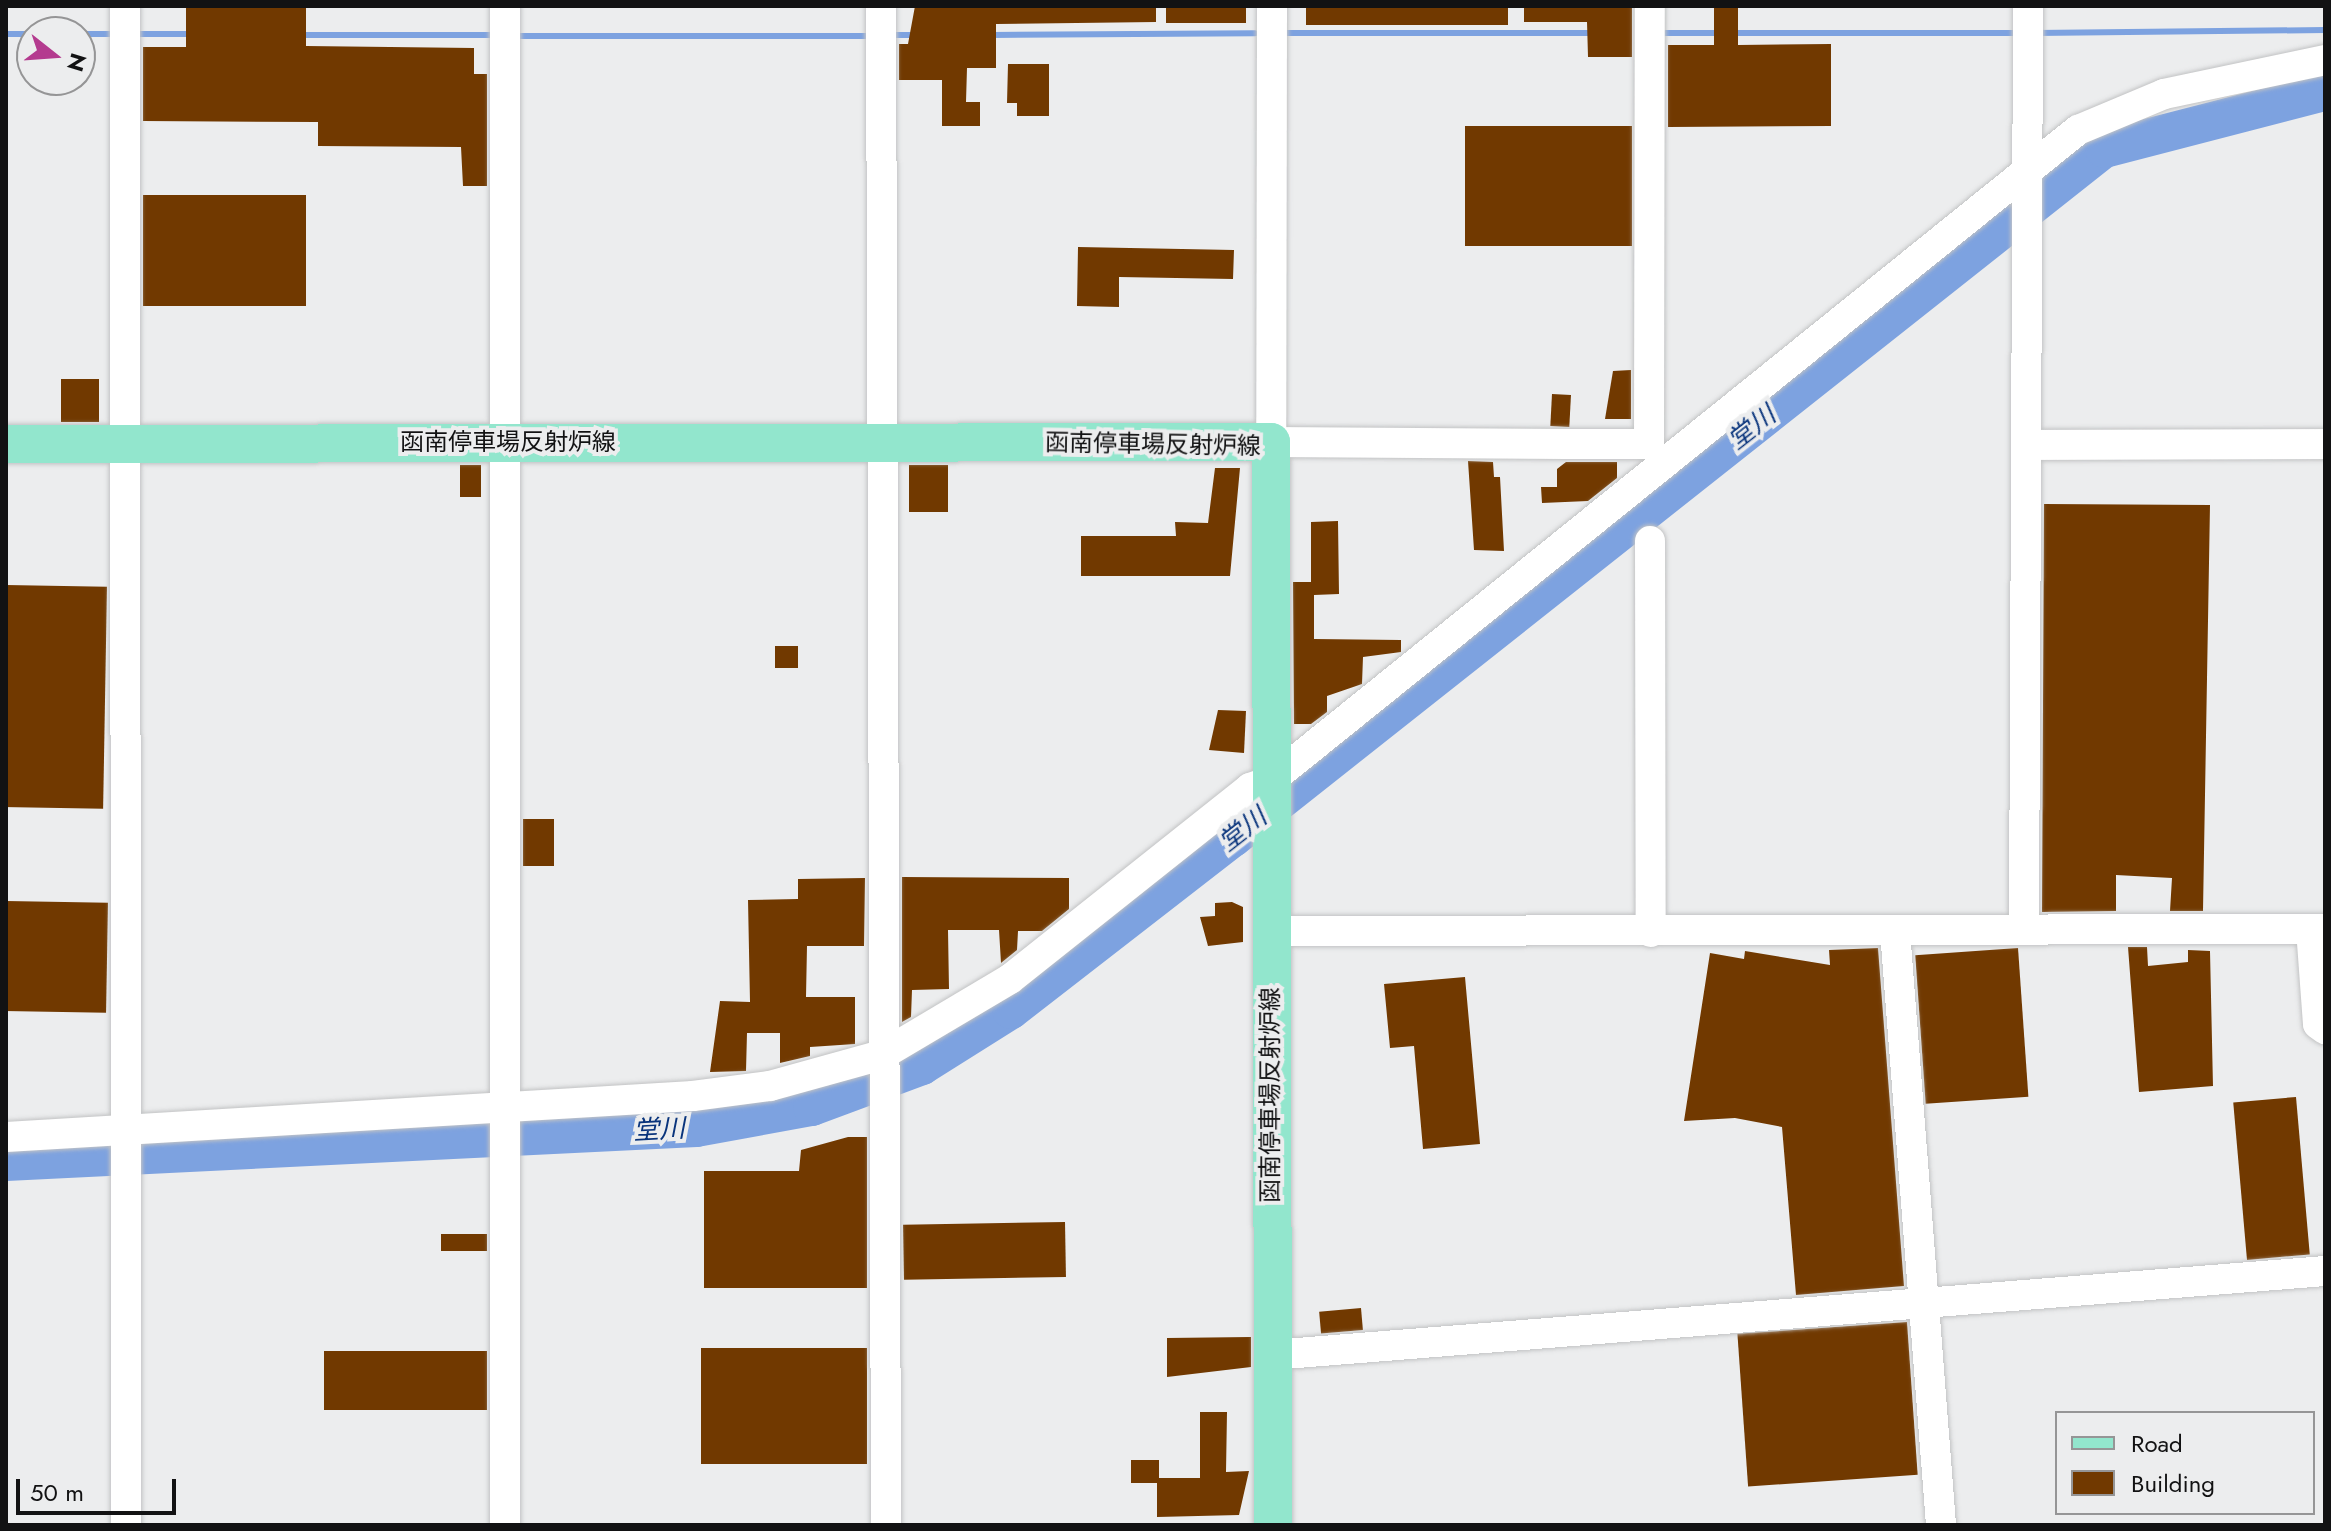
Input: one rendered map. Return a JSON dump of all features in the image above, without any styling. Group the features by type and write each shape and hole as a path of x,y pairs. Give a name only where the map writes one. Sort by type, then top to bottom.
{"main road":[{"name":"函南停車場反射炉線","path":"6,444 1271,442 1269,931 1273,1525"}],"street":[{"path":"125,6 126,1525"},
{"path":"505,6 505,1525"},
{"path":"881,6 879,442 886,1525"},
{"path":"1272,6 1271,442 1654,455"},
{"path":"1650,6 1654,455"},
{"path":"2024,930 2028,6"},
{"path":"6,1137 127,1134 742,1091 882,1059 1010,979 1250,788 1270,781 1654,455 2078,130 2164,94 2325,60"},
{"path":"2028,445 2325,444"},
{"path":"1650,541 1651,932"},
{"path":"1269,931 2318,929 2318,1024 2325,1029"},
{"path":"1895,931 1941,1525"},
{"path":"1272,1355 1923,1306 2325,1271"}],"building":[{"path":"186,6 306,6 306,46 474,48 474,74 487,74 487,186 463,186 461,147 318,146 318,122 143,121 143,47 186,47"},
{"path":"915,6 1156,6 1156,22 996,24 996,68 967,68 966,102 980,102 980,126 942,126 942,80 899,80 899,44 908,44"},
{"path":"1166,6 1246,6 1246,23 1166,23"},
{"path":"1306,6 1508,6 1508,25 1306,25"},
{"path":"1524,6 1632,6 1632,57 1588,57 1587,22 1524,22"},
{"path":"1714,6 1738,6 1738,45 1831,44 1831,126 1668,127 1668,45 1714,45"},
{"path":"1008,64 1049,64 1049,116 1017,116 1017,103 1007,103"},
{"path":"1465,126 1632,126 1632,246 1465,246"},
{"path":"143,195 306,195 306,306 143,306"},
{"path":"1078,247 1234,250 1233,279 1119,277 1119,307 1077,306"},
{"path":"1631,370 1631,419 1605,419 1613,371"},
{"path":"61,379 99,379 99,422 61,422"},
{"path":"1552,394 1571,395 1569,427 1550,426"},
{"path":"1468,461 1493,462 1494,477 1500,477 1504,551 1474,550"},
{"path":"1566,462 1617,462 1617,478 1588,501 1542,503 1541,487 1557,487 1557,469"},
{"path":"460,465 481,465 481,497 460,497"},
{"path":"909,465 948,465 948,512 909,512"},
{"path":"1215,468 1240,468 1230,576 1081,576 1081,536 1176,536 1175,522 1208,523"},
{"path":"2044,504 2210,505 2203,911 2170,911 2172,878 2116,875 2116,911 2042,912"},
{"path":"1338,521 1339,594 1314,595 1314,639 1401,640 1401,652 1363,657 1362,684 1327,696 1327,712 1311,724 1294,724 1293,582 1311,582 1311,522"},
{"path":"6,585 107,587 103,809 6,807"},
{"path":"775,646 798,646 798,668 775,668"},
{"path":"1218,710 1246,711 1244,753 1209,750"},
{"path":"523,819 554,819 554,866 523,866"},
{"path":"902,877 1069,878 1069,909 1042,931 1018,931 1017,950 1001,963 999,930 948,930 949,989 912,990 911,1017 902,1022"},
{"path":"865,878 864,946 807,946 806,997 855,997 855,1044 810,1047 810,1056 780,1063 780,1033 747,1033 746,1071 710,1072 720,1001 750,1002 748,900 798,899 798,879"},
{"path":"6,901 108,903 106,1013 6,1011"},
{"path":"1232,902 1243,907 1243,942 1208,946 1200,917 1215,916 1215,903"},
{"path":"2128,947 2147,947 2148,966 2188,962 2188,950 2210,951 2213,1086 2139,1092"},
{"path":"1878,948 1904,1286 1796,1295 1782,1127 1735,1118 1684,1121 1710,953 1744,959 1745,951 1830,965 1829,950"},
{"path":"2018,948 2028,1097 1926,1104 1915,955"},
{"path":"1465,977 1480,1144 1423,1149 1414,1046 1390,1048 1384,984"},
{"path":"2296,1097 2310,1254 2247,1260 2233,1102"},
{"path":"848,1137 867,1137 867,1288 704,1288 704,1171 799,1171 801,1150"},
{"path":"1065,1222 1066,1277 904,1280 903,1225"},
{"path":"441,1234 487,1234 487,1251 441,1251"},
{"path":"1361,1308 1363,1330 1321,1334 1319,1312"},
{"path":"1907,1322 1918,1475 1748,1486 1737,1334"},
{"path":"1251,1337 1251,1367 1167,1377 1167,1338"},
{"path":"701,1348 867,1348 867,1464 701,1464"},
{"path":"324,1351 487,1351 487,1410 324,1410"},
{"path":"1200,1412 1227,1412 1226,1472 1249,1471 1239,1515 1157,1517 1157,1483 1131,1483 1131,1460 1159,1460 1159,1478 1200,1478"}],"waterway":[{"path":"2036,33 2325,30"},
{"path":"992,35 1255,33"},
{"path":"1280,33 1592,33"},
{"path":"1660,33 1720,33"},
{"path":"1732,33 2020,33"},
{"path":"6,34 16,34"},
{"path":"96,34 116,34"},
{"path":"136,34 192,34"},
{"path":"300,35 496,35"},
{"path":"892,35 916,35"},
{"path":"516,36 872,36"},
{"name":"堂川","path":"6,1162 696,1128 812,1107 922,1066 1011,1010 1233,838 2104,149 2325,92"}]}
